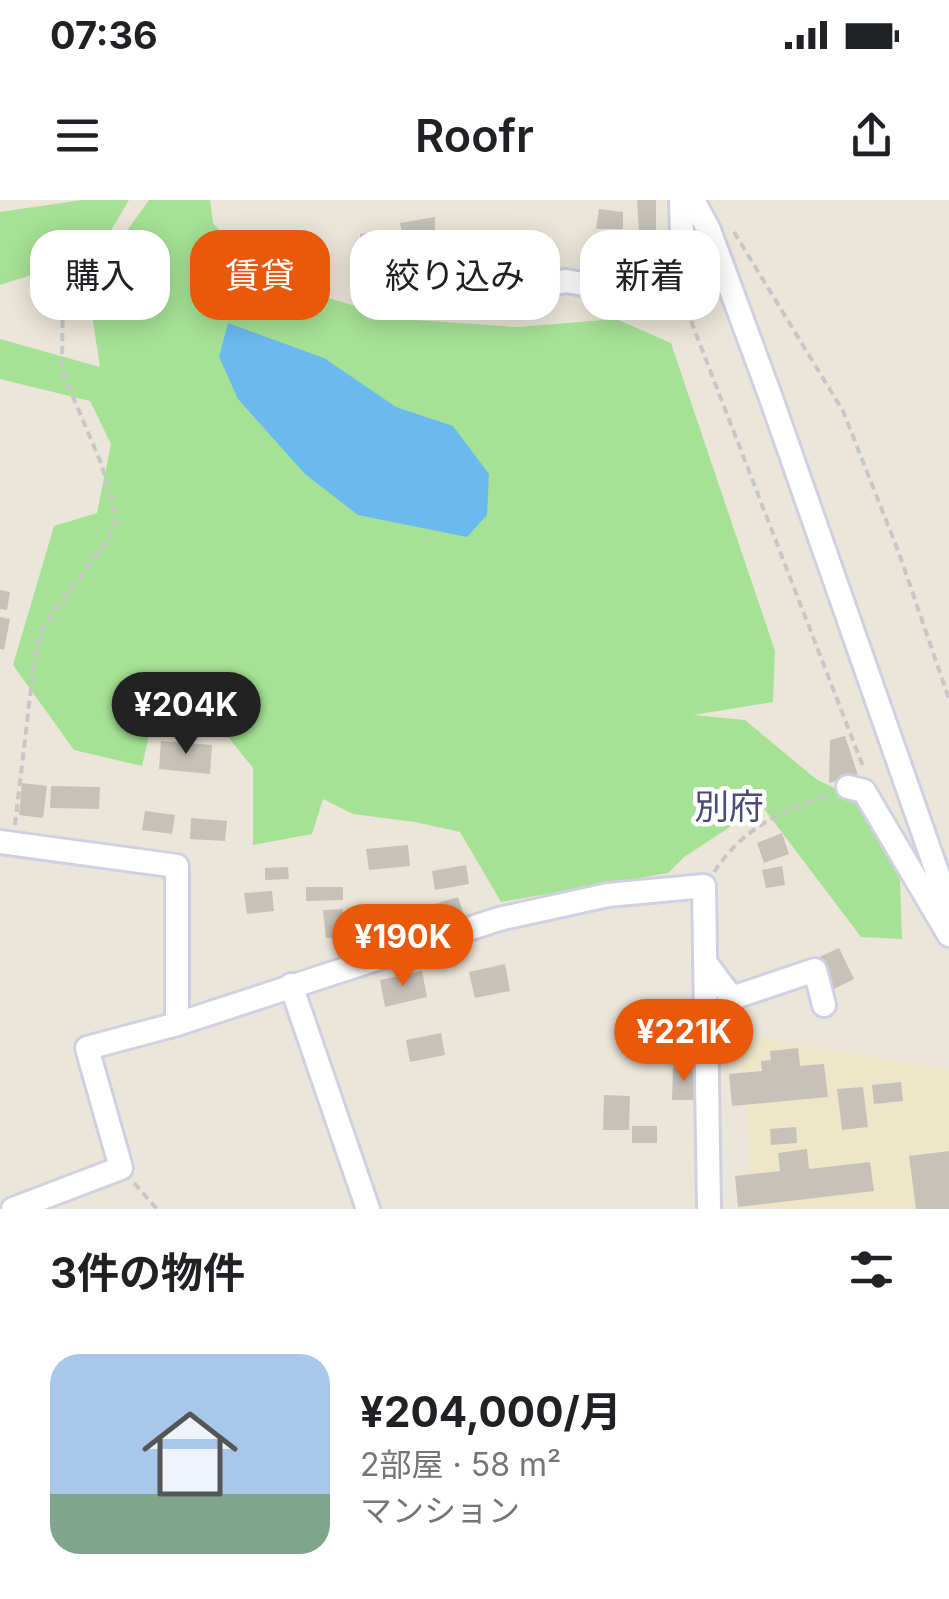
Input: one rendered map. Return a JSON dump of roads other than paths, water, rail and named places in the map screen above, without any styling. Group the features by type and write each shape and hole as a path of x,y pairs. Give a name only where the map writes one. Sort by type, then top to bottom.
{"street":[{"path":"560,282 684,302 681,200"},
{"path":"694,200 772,398 949,906"},
{"path":"848,787 864,791 949,935"},
{"path":"6,843 177,866 176,1024"},
{"path":"13,1209 121,1168 87,1048 176,1024 499,919 608,895 704,886 709,1209"},
{"path":"706,962 732,998"},
{"path":"706,1010 815,970 824,1005"},
{"path":"291,984 368,1209"}],"water":[{"path":"228,323 324,358 396,407 453,426 489,474 487,515 467,537 358,515 305,474 238,399 219,357"}],"district":[{"name":"別府","path":"729,806"}]}
